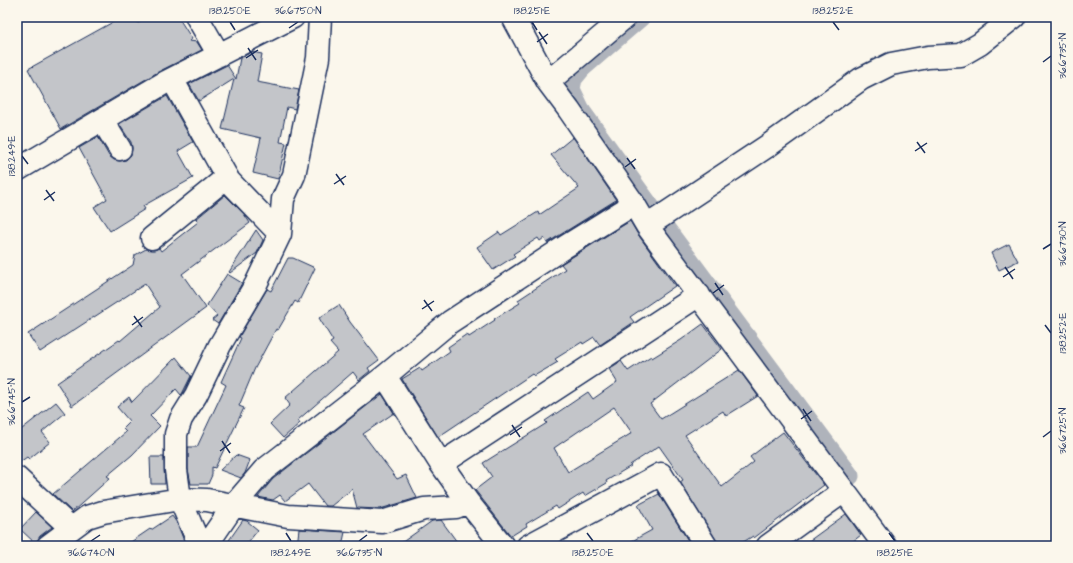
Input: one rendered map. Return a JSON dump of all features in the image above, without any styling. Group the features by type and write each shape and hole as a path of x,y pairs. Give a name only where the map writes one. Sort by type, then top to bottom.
{"street":[{"path":"197,17 219,55"},
{"path":"17,170 172,79 294,17"},
{"path":"200,546 180,499 176,470 176,434 181,419 196,395 220,345 256,284 280,234 283,198 294,175 318,58 320,17"},
{"path":"513,17 548,82 634,204 647,226 885,546"},
{"path":"548,82 625,17"},
{"path":"647,226 769,145 861,79 891,64 928,57 961,55 980,44 1014,17"},
{"path":"172,79 227,177 280,234"},
{"path":"102,120 120,149"},
{"path":"152,238 227,177"},
{"path":"206,546 234,505 264,470 386,376 450,322 563,248 634,204"},
{"path":"440,464 699,295"},
{"path":"386,376 440,464 503,546"},
{"path":"528,546 661,474 706,546"},
{"path":"17,478 71,528"},
{"path":"768,546 844,491"},
{"path":"48,546 87,517 103,512 180,499 207,500 288,516 382,522 424,509 456,507 468,502"}],"building":[{"path":"122,17 135,17 138,23 149,17 178,17 192,39 189,41 197,42 202,50 158,72 61,129 28,69"},
{"path":"252,52 262,54 257,82 299,90 295,109 287,107 280,142 286,143 278,179 253,173 261,138 222,129 234,79 199,101 189,84 227,65 236,79 240,58"},
{"path":"167,96 193,142 178,151 193,178 143,206 145,209 110,231 94,207 107,199 79,148 98,137 109,156 114,160 126,160 131,155 131,142 119,124"},
{"path":"573,137 616,200 547,243 544,238 540,241 538,238 513,254 515,256 493,270 477,247 499,232 501,235 538,212 539,215 579,188 551,155"},
{"path":"225,195 244,214 250,223 182,274 206,308 72,406 57,383 119,340 120,341 160,307 145,284 40,352 28,334 133,265 135,255 146,249 154,250 159,248 161,251 198,222 196,219"},
{"path":"630,221 675,286 630,317 634,322 600,345 594,337 583,344 582,342 555,359 558,362 534,376 532,374 438,437 402,379 420,368 422,371 450,351 448,347 467,334 469,337 495,320 494,319 520,303 518,300 565,269 561,264"},
{"path":"256,230 263,240 257,253 230,273 229,272"},
{"path":"1009,244 1018,261 999,270 991,253"},
{"path":"288,258 293,258 315,268 298,303 295,301 278,330 276,329 255,368 239,406 244,408 215,468 212,467 212,475 208,484 191,484 188,469 188,447 197,447 226,385 221,382 241,338 239,337 267,289 271,291"},
{"path":"227,274 242,283 218,324 212,320 217,316 207,305"},
{"path":"339,305 379,360 368,368 370,371 359,380 353,372 298,420 300,423 283,438 270,424 290,405 285,398 338,352 330,343 333,341 319,318"},
{"path":"703,324 722,349 650,404 661,419 739,370 758,396 726,416 723,411 685,435 722,487 754,462 750,457 783,432 824,485 754,538 753,536 737,546 720,546 680,482 683,480 659,446 630,465 631,466 606,481 607,483 585,496 583,493 558,509 556,506 526,524 527,526 511,536 475,490 492,477 483,463 547,423 545,421 588,392 593,399 617,382 609,369 621,361 628,371 651,356 652,358","holes":["614,407 632,433 568,472 554,448"]},
{"path":"176,357 191,376 182,394 181,395 176,389 150,416 160,426 132,455 107,476 110,478 72,512 53,494 126,432 123,429 130,422 117,407 129,397 132,402"},
{"path":"382,394 394,413 363,434 397,479 406,475 417,498 380,509 357,508 352,489 331,506 325,506 308,484 285,501 280,495 273,500 258,497 273,479"},
{"path":"56,402 65,413 42,432 50,442 29,459 27,457 17,464 17,433"},
{"path":"236,455 250,460 245,473 241,478 220,470"},
{"path":"150,457 164,457 165,484 151,484"},
{"path":"659,494 689,542 683,546 623,546 652,530 638,505"},
{"path":"36,512 52,527 40,536 36,544 20,529"},
{"path":"846,514 861,535 847,546 802,546"},
{"path":"172,516 177,523 186,546 125,546 150,529 151,530"},
{"path":"243,520 247,521 258,530 245,546 225,546"},
{"path":"441,520 460,546 397,546 432,521"},
{"path":"299,529 345,532 342,546 297,546"}],"waterway":[{"path":"641,17 582,68 573,79 571,89 582,112 653,210"},
{"path":"664,226 850,476"}]}
